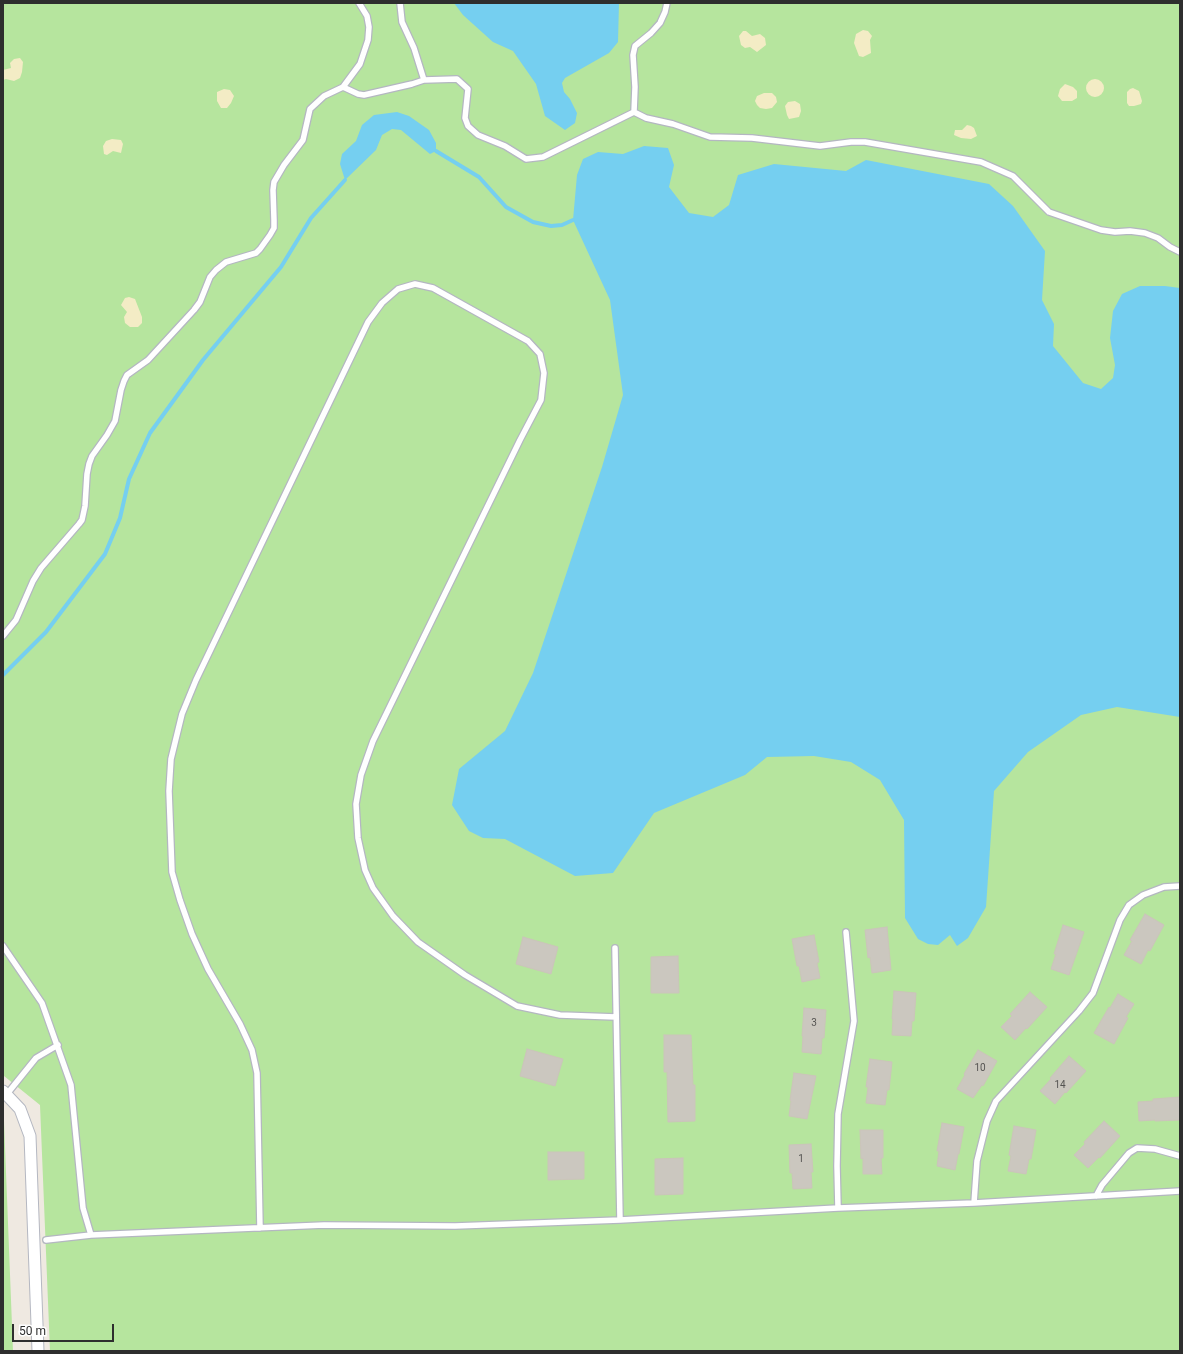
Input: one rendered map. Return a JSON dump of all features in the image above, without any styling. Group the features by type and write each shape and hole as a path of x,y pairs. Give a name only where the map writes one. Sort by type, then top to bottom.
{"street":[{"path":"5,1093 20,1109 30,1136 38,1351"}],"lane":[{"path":"3,636 16,620 33,581 41,568 82,520 85,506 89,464 92,456 115,421 124,381 128,375 148,360 194,310 200,302 210,277 216,270 226,262 256,253 265,243 274,228 274,182 284,165 303,140 310,109 324,96 343,87 360,64 368,40 369,28 367,16 359,3"},
{"path":"400,3 402,22 414,48 424,80"},
{"path":"634,112 635,87 633,55 635,46 660,23 667,3"},
{"path":"343,87 358,94 371,94 424,80 457,79 462,82 468,89 469,93 465,118 468,126 478,135 505,146 526,160 543,157 634,112"},
{"path":"634,112 646,118 673,124 710,137 752,138 820,146 851,142 865,142 981,162 1013,176 1049,212 1101,230 1145,233 1158,238 1180,252"},
{"path":"260,1228 256,1073 252,1050 240,1024 208,969 192,934 172,872 169,791 171,759 182,714 196,680 368,322 382,303 398,289 415,284 433,288 528,341 540,354 544,373 541,400 520,440 374,741 361,775 356,804 358,838 365,870 373,888 393,916 418,942 465,975 517,1006 560,1015 616,1017"},
{"path":"974,1203 977,1161 987,1121 996,1101 1093,993 1120,920 1129,905 1143,895 1164,887 1180,886"},
{"path":"838,1208 838,1114 854,1020 846,932"},
{"path":"3,946 42,1003 72,1085 83,1208 91,1235"},
{"path":"615,948 620,1220"},
{"path":"5,1093 16,1085 36,1058 58,1045"},
{"path":"1096,1196 1102,1185 1129,1153 1137,1148 1155,1149 1180,1156"},
{"path":"46,1240 91,1235 324,1225 455,1226 620,1220 1180,1192"}],"green space":[{"path":"3,3 1180,3 1180,1351 50,1351 40,1105 3,1076"},
{"path":"4,1121 13,1351 3,1351"}],"sand":[{"path":"863,30 868,31 872,36 870,40 871,53 863,57 859,56 854,43 856,34"},
{"path":"743,31 746,31 752,36 760,34 765,38 766,45 757,52 750,47 745,48 741,45 739,36"},
{"path":"20,58 23,62 20,78 14,81 6,79 3,80 3,70 11,68 10,63 14,59"},
{"path":"1095,79 1101,82 1104,88 1101,94 1095,97 1089,94 1086,88 1089,82"},
{"path":"1065,84 1073,87 1077,91 1077,98 1072,101 1062,101 1058,96 1060,89"},
{"path":"1133,88 1139,91 1142,101 1141,104 1129,106 1127,103 1127,92"},
{"path":"224,89 230,90 234,96 227,108 221,108 217,101 217,92"},
{"path":"764,93 772,93 776,97 777,102 772,108 760,108 757,105 755,101 757,96"},
{"path":"795,101 800,104 801,111 799,117 789,119 785,106 788,102"},
{"path":"967,125 974,128 977,136 971,139 961,138 954,135 955,130 962,130"},
{"path":"112,139 121,140 123,144 121,153 113,151 107,155 104,154 103,146 106,141"},
{"path":"129,297 135,299 142,317 142,323 138,327 130,327 125,323 124,317 127,312 121,305 125,298"}],"water":[{"path":"454,3 619,3 618,42 609,53 565,78 562,83 564,92 570,99 577,113 575,123 565,130 545,116 536,84 513,51 493,42 463,15"},
{"path":"397,112 409,116 429,130 436,143 436,151 430,154 401,130 392,129 382,135 376,150 345,180 340,164 342,154 356,141 362,125 374,115"},
{"path":"644,146 668,148 674,165 669,187 689,213 713,217 729,205 738,175 774,164 846,171 866,160 989,184 1013,206 1045,251 1042,300 1054,324 1053,346 1083,383 1101,389 1113,378 1115,365 1110,338 1113,311 1122,294 1140,286 1165,286 1180,288 1180,717 1117,707 1081,715 1028,752 994,791 986,907 968,938 957,946 950,935 938,945 928,944 918,939 905,918 904,820 880,780 851,762 814,756 767,757 745,775 654,813 613,873 575,876 505,839 483,838 469,831 452,805 459,769 505,731 533,673 602,467 623,395 610,300 573,220 577,175 583,159 598,152 623,154"}],"building":[{"path":"1145,914 1164,925 1141,964 1124,955 1132,941 1130,940"},
{"path":"1063,925 1084,932 1069,975 1051,969"},
{"path":"887,927 891,970 872,973 870,957 868,958 865,930"},
{"path":"814,935 819,962 817,963 820,978 802,982 799,966 797,966 792,939"},
{"path":"523,937 558,947 551,974 516,964"},
{"path":"678,956 679,993 651,993 651,957"},
{"path":"894,991 916,993 914,1021 912,1021 911,1036 892,1035"},
{"path":"1030,992 1047,1007 1015,1040 1001,1027 1012,1016 1010,1014"},
{"path":"1118,994 1134,1004 1126,1017 1128,1018 1114,1044 1094,1033"},
{"path":"804,1008 826,1010 821,1054 802,1052"},
{"path":"664,1035 691,1035 693,1085 695,1085 695,1121 668,1122 667,1072 664,1072"},
{"path":"527,1049 563,1059 555,1086 520,1076"},
{"path":"978,1050 997,1061 983,1086 982,1085 973,1098 957,1089"},
{"path":"1069,1056 1086,1071 1055,1104 1040,1091"},
{"path":"870,1059 892,1062 889,1090 887,1090 885,1105 866,1103 868,1087 866,1087"},
{"path":"794,1073 816,1076 807,1119 789,1116"},
{"path":"1180,1097 1180,1120 1139,1121 1138,1102 1153,1101 1153,1099"},
{"path":"1104,1121 1120,1136 1100,1158 1099,1157 1088,1168 1074,1155"},
{"path":"942,1123 964,1127 955,1170 937,1166 939,1151 937,1151"},
{"path":"1014,1126 1036,1130 1031,1159 1029,1159 1026,1174 1008,1171"},
{"path":"860,1130 883,1130 883,1158 881,1158 882,1174 863,1174"},
{"path":"811,1144 813,1172 811,1172 812,1188 793,1189 792,1173 790,1173 789,1145"},
{"path":"548,1152 584,1152 584,1179 548,1180"},
{"path":"683,1158 683,1194 655,1195 655,1159"}],"waterway":[{"path":"436,151 479,177 506,207 533,222 551,226 562,225 573,220"},
{"path":"3,675 46,632 105,554 120,518 129,479 150,433 203,360 281,267 311,218 345,180"}]}
